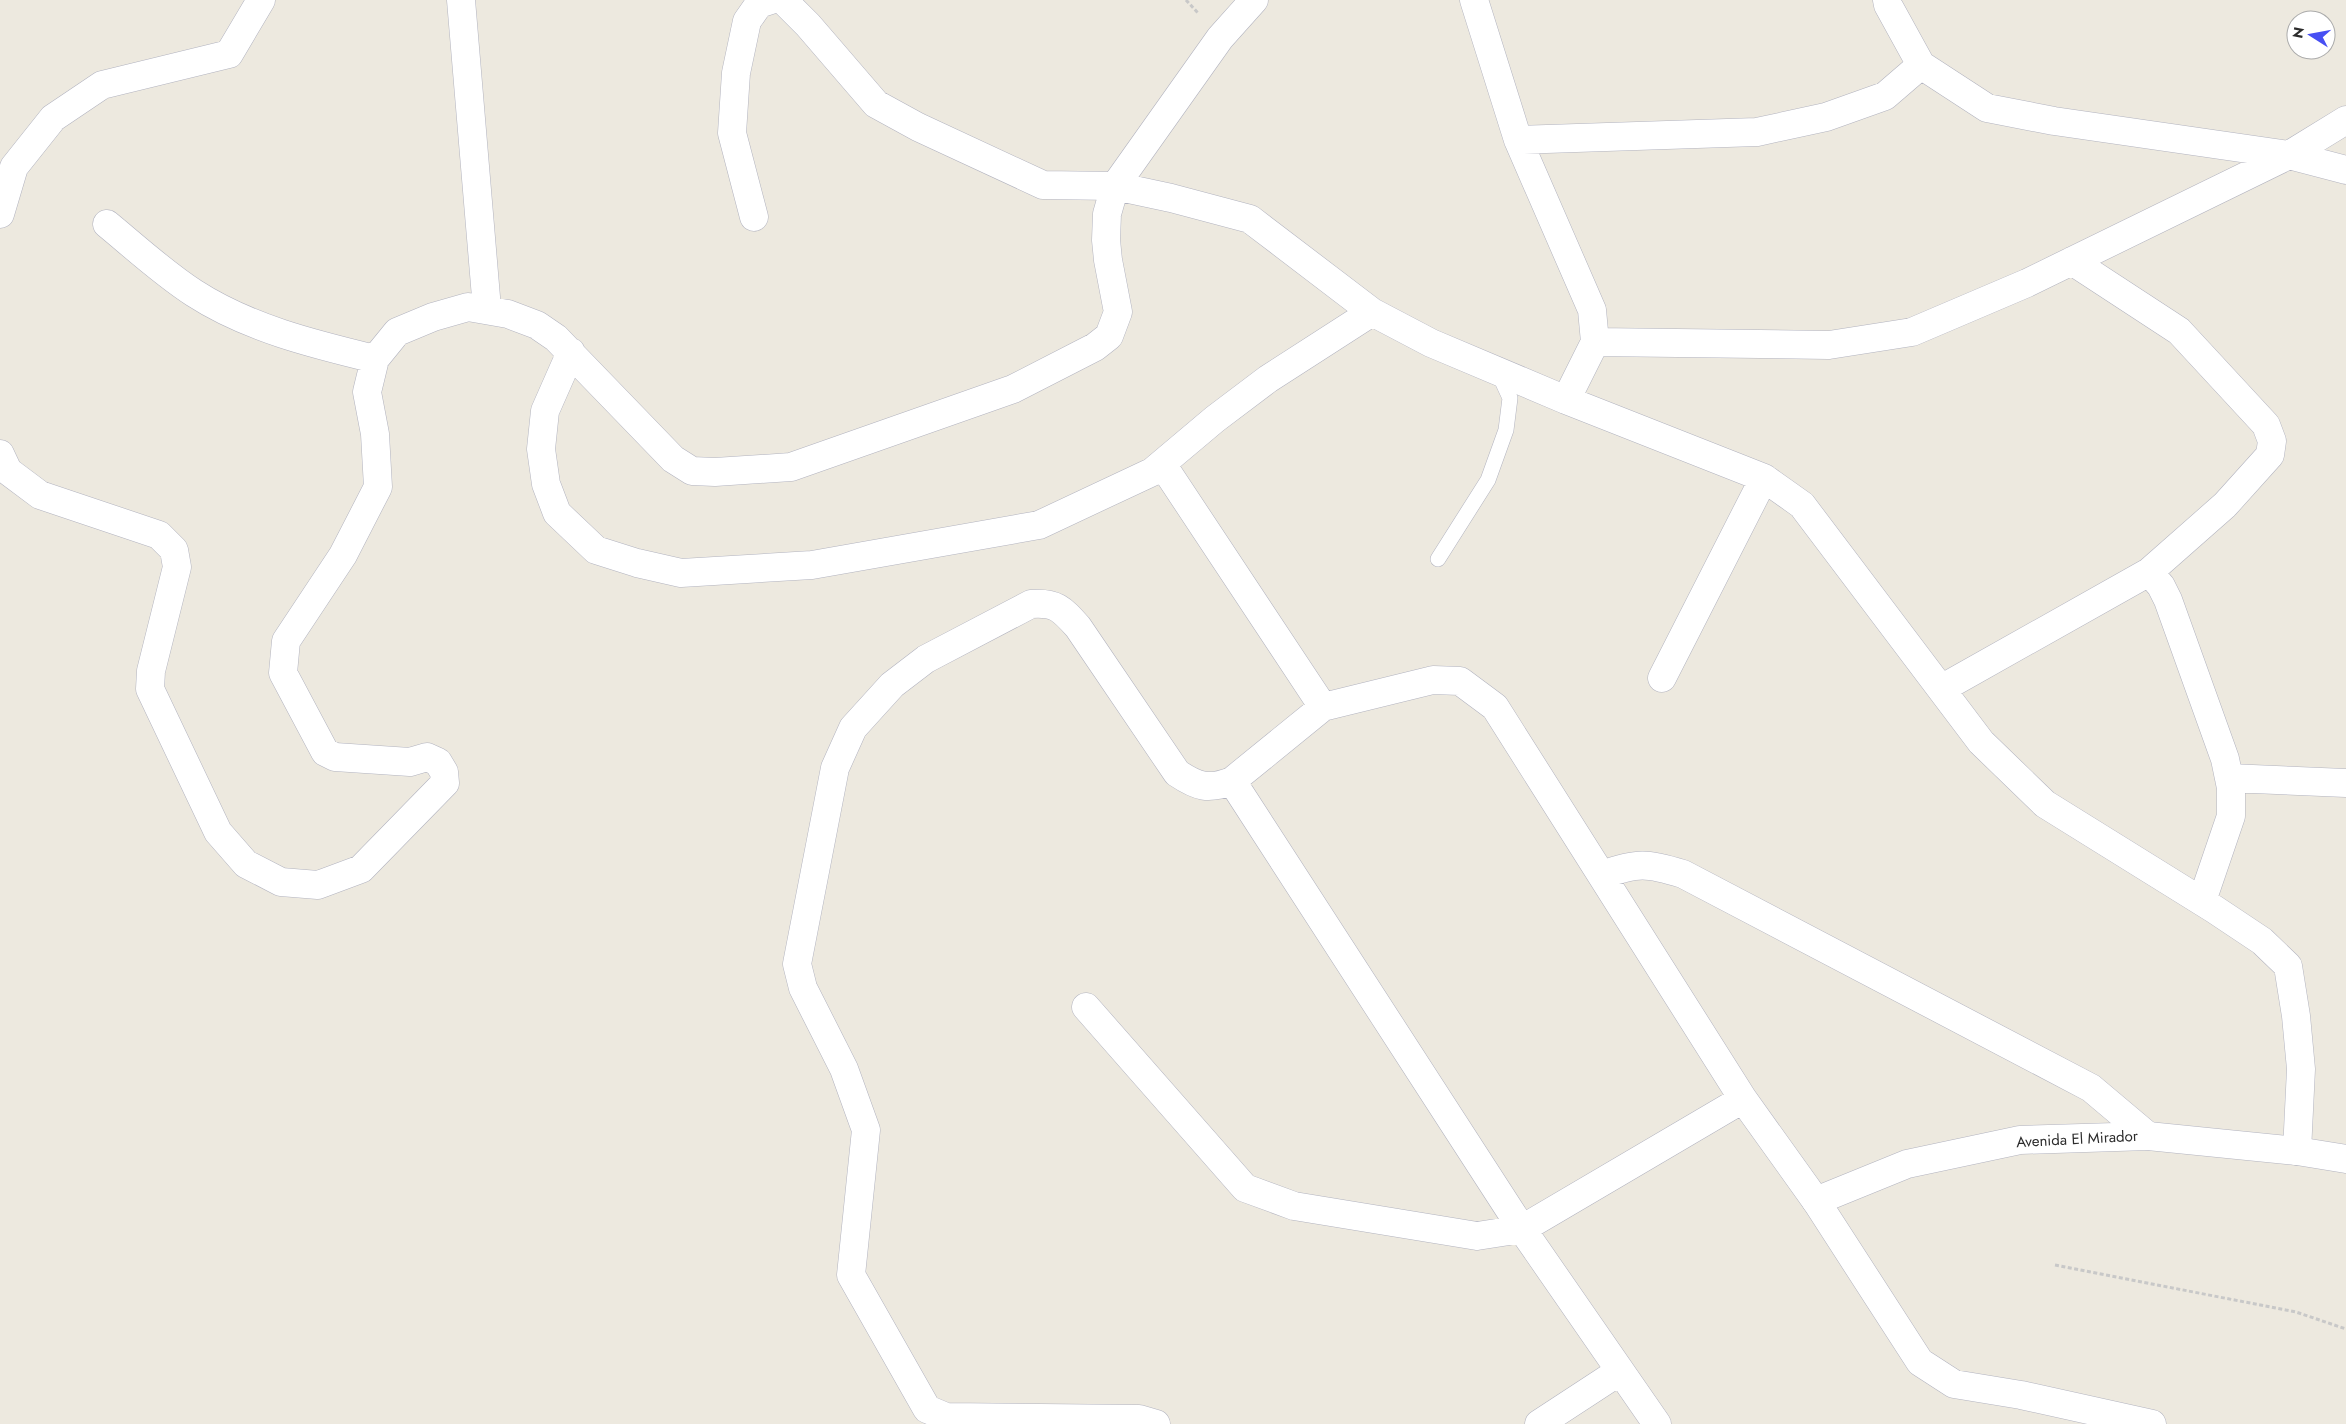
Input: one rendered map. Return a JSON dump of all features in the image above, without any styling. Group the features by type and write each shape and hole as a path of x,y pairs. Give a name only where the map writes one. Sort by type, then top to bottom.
{"street":[{"path":"0,214 14,167 53,118 102,85 229,54 261,0"},
{"path":"461,0 487,309"},
{"path":"754,216 732,133 736,73 747,21 759,4 770,0"},
{"path":"783,0 876,104 910,123 1043,184 1115,186 1171,198 1250,219 1372,312 1431,343 1566,400 1764,478 1802,505 1981,742 2045,804 2202,901 2262,942 2288,966 2296,1016 2300,1069 2297,1151"},
{"path":"0,454 8,471 40,494 159,535 174,550 177,567 151,671 150,689 218,832 246,864 281,882 318,885 361,869 445,783 444,772 438,762 427,758 410,762 392,761 335,757 326,752 283,673 286,641 343,555 378,487 375,434 367,392 375,358 397,332 468,307 508,314 537,325 556,338 673,459 692,471 715,472 791,467 1013,389 1095,347 1109,336 1118,312 1106,240 1107,214 1115,186 1220,38 1254,0"},
{"path":"1474,0 1518,140 1592,310 1595,342 1566,400"},
{"path":"1887,0 1922,65 1987,108 2054,121 2289,155 2346,170"},
{"path":"1518,140 1757,132 1826,118 1885,96 1922,65"},
{"path":"1595,342 1828,345 1912,332 2027,283 2289,155 2346,120"},
{"path":"107,224 193,293 245,321 314,344 375,358"},
{"path":"1942,689 2149,572 2225,505 2270,455 2272,441 2266,425 2179,331 2072,261"},
{"path":"570,352 545,411 542,449 546,484 557,513 596,550 637,563 682,573 812,565 1039,525 1152,472 1215,419 1268,379 1372,312"},
{"path":"1162,464 1323,707"},
{"path":"1662,678 1764,478"},
{"path":"2149,572 2162,586 2168,600 2225,759 2229,778 2231,816 2202,901"},
{"path":"1156,1424 1139,1419 946,1417 927,1409 850,1275 866,1130 844,1070 803,988 797,964 835,768 853,728 892,685 926,659 1032,604 1047,603 1064,610 1078,627 1177,773 1191,782 1207,787 1218,786 1232,781 1323,707 1433,680 1460,681 1495,707 1742,1099 1816,1201 1920,1362 1954,1384 2021,1394 2152,1424"},
{"path":"2229,778 2346,783"},
{"path":"1232,781 1522,1229 1657,1424"},
{"path":"1602,875 1630,865 1652,864 1683,874 2091,1088 2148,1136"},
{"path":"1086,1007 1245,1188 1294,1206 1477,1236 1522,1229 1742,1099"},
{"name":"Avenida El Mirador","path":"1816,1201 1907,1164 2020,1140 2148,1136 2297,1151 2346,1159"},
{"path":"1540,1424 1620,1371"}],"lane":[{"path":"1438,559 1488,480 1506,430 1510,398 1498,372"}],"path":[{"path":"2055,1265 2296,1312 2346,1329"}]}
